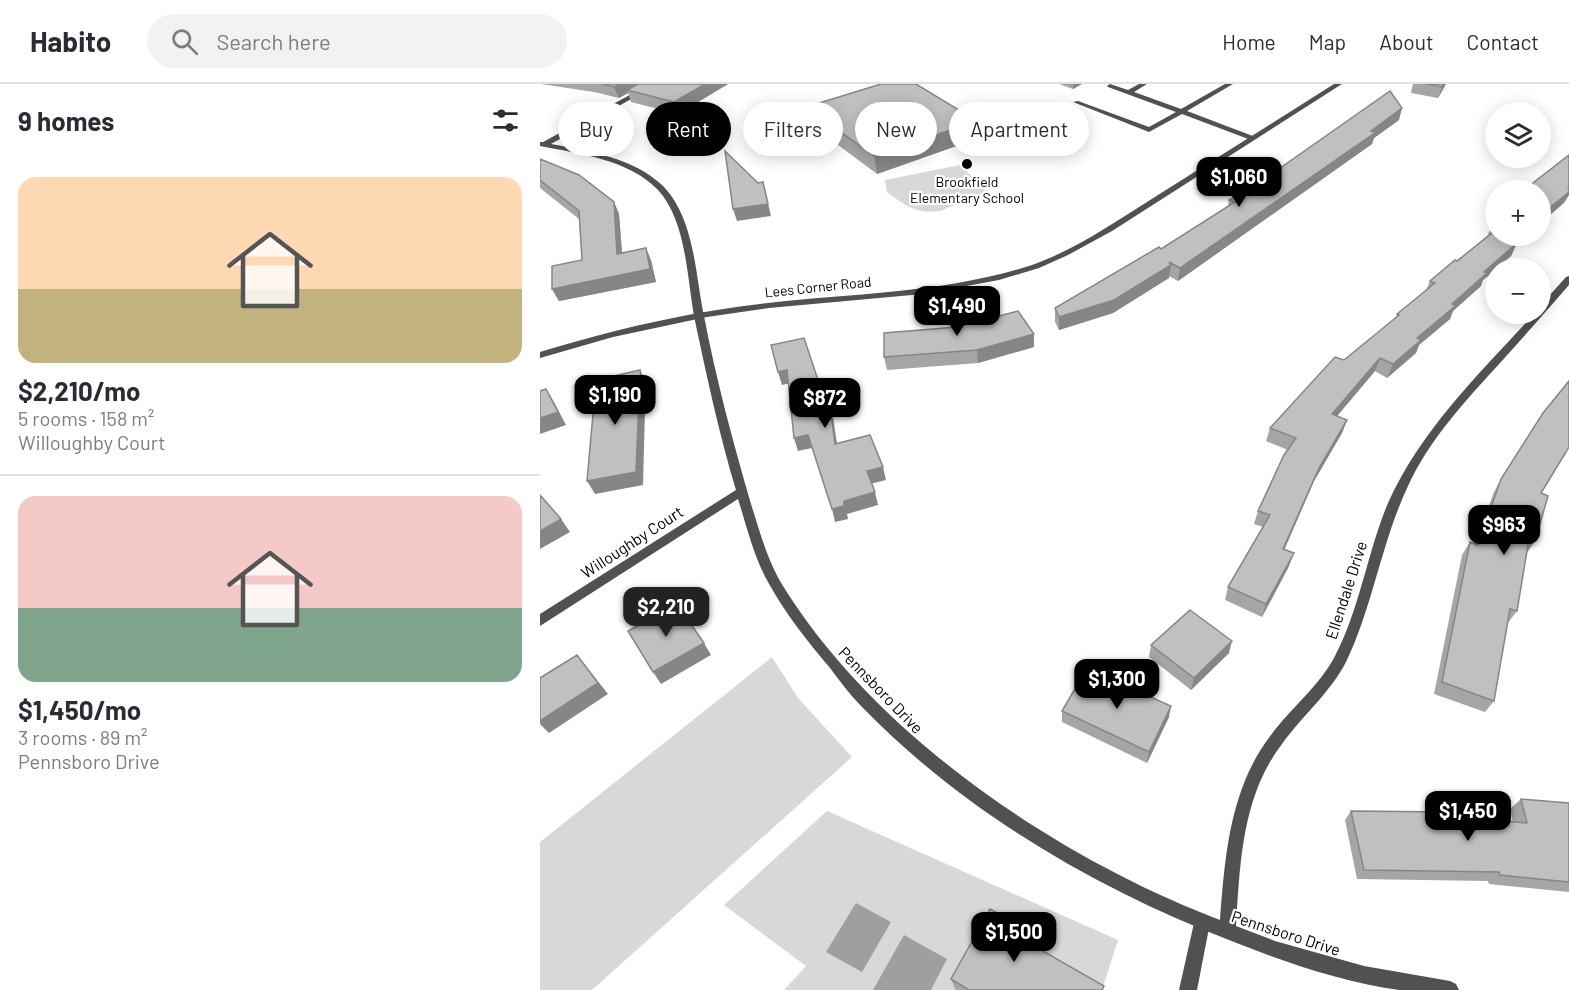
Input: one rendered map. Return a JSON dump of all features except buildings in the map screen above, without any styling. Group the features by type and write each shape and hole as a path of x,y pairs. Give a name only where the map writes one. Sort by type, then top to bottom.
{"street":[{"path":"542,144 655,84"},
{"path":"1128,92 1144,84"},
{"path":"1089,107 1149,130 1230,84"},
{"name":"Lees Corner Road","path":"540,354 609,335 731,310 944,288 993,279 1027,268 1085,243 1339,84"},
{"path":"1110,86 1254,138"},
{"name":"Pennsboro Drive","path":"542,144 580,152 629,167 652,182 674,206 684,240 727,445 763,560 790,608 826,657 870,707 923,756 987,806 1059,851 1185,916 1321,964 1426,987 1450,990"},
{"name":"Ellendale Drive","path":"1551,300 1569,279"},
{"name":"Ellendale Drive","path":"1227,932 1237,824 1253,777 1274,742 1325,684 1339,663 1350,640 1382,535 1403,484 1430,441 1531,324"},
{"name":"Willoughby Court","path":"540,621 742,491"},
{"path":"1188,990 1202,923"}],"shaded area":[{"path":"960,165 987,192 940,211 931,212 911,208 887,192 885,180"},
{"path":"772,657 798,698 852,757 592,990 540,990 540,842"},
{"path":"827,811 1118,940 1102,990 784,990 806,966 724,905"},
{"path":"856,903 891,922 862,972 826,952"},
{"path":"904,935 947,959 931,990 873,990"}],"place":[{"name":"Brookfield Elementary School","path":"967,164"}]}
